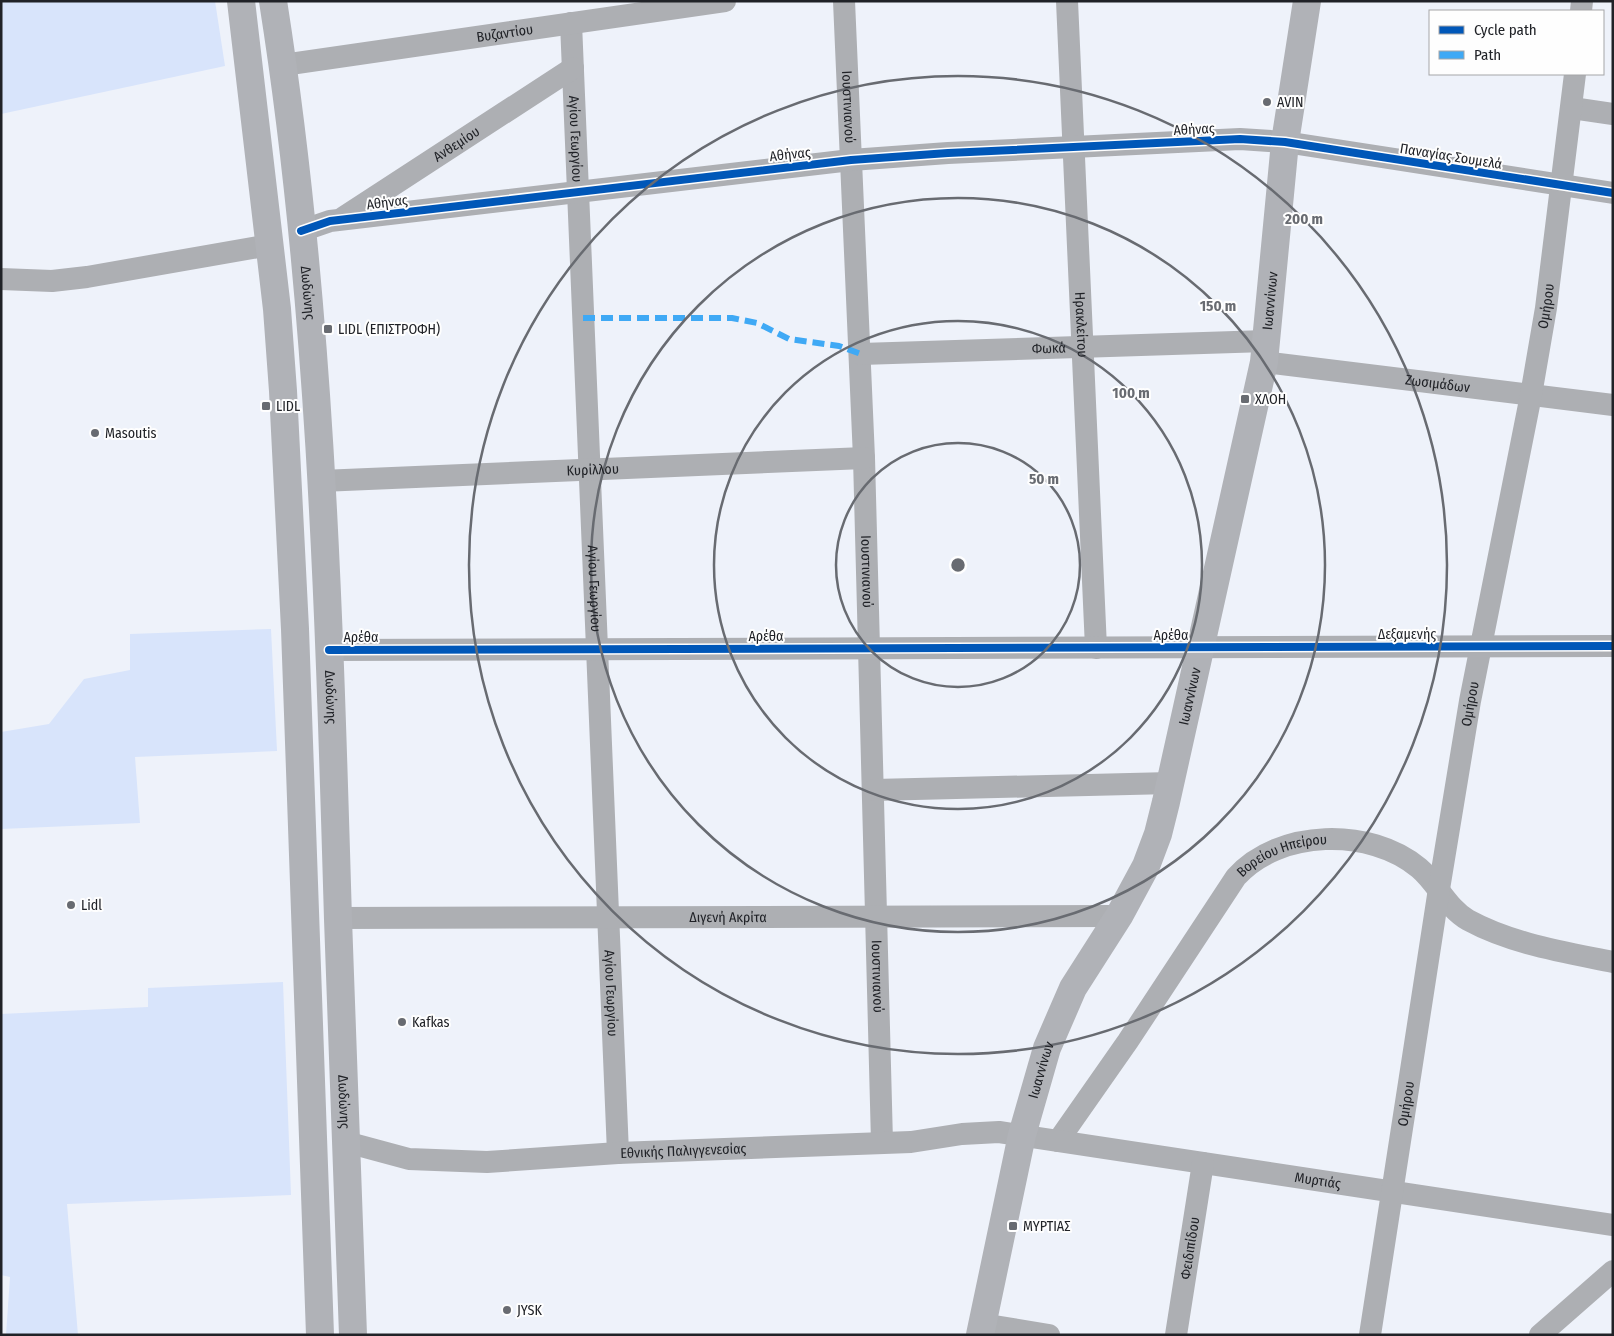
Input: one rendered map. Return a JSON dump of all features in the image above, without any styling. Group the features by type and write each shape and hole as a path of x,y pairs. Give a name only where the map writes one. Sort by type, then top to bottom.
{"main road":[{"path":"241,1 270,245 282,391 295,629 320,1335"},
{"name":"Δωδώνης","path":"273,1 283,65 301,231 322,481 353,1335"},
{"name":"Ιωαννίνων","path":"981,1329 1022,1134 1039,1070 1056,1023 1073,988 1119,916 1152,851 1171,783 1202,648 1265,351 1285,142 1307,1"}],"street":[{"name":"Βυζαντίου","path":"283,65 725,1"},
{"name":"Ιουστινιανού","path":"844,1 864,458 882,1142"},
{"name":"Ηρακλείτου","path":"1067,1 1096,648"},
{"name":"Αγίου Γεωργίου","path":"571,23 618,1153"},
{"name":"Ανθεμίου","path":"339,220 573,68"},
{"name":"Ομήρου","path":"1370,1335 1439,889 1482,646 1531,395 1547,299 1575,75"},
{"path":"1572,108 1613,114"},
{"name":"Αθήνας","path":"301,231 319,224 339,220 851,160 1240,139 1285,142"},
{"name":"Παναγίας Σουμελά","path":"1285,142 1613,193"},
{"path":"1,280 73,279 270,245"},
{"name":"Φωκά","path":"860,354 1082,346 1265,351"},
{"name":"Ζωσιμάδων","path":"1265,351 1531,395 1613,405"},
{"name":"Κυρίλλου","path":"322,481 864,458"},
{"name":"Δεξαμενής","path":"1202,648 1613,646"},
{"name":"Αρέθα","path":"329,650 1202,648"},
{"path":"874,790 1171,783"},
{"name":"Βορείου Ηπείρου","path":"1058,1141 1128,1041 1232,882 1248,865 1259,857 1288,846 1338,839 1363,840 1385,847 1410,861 1439,889 1454,909 1465,918 1496,933 1613,962"},
{"name":"Διγενή Ακρίτα","path":"338,918 1119,916"},
{"name":"Εθνικής Παλιγγενεσίας","path":"346,1142 396,1157 447,1162 487,1162 618,1153 911,1142 984,1132 1022,1134"},
{"name":"Μυρτιάς","path":"1022,1134 1613,1225"},
{"name":"Φειδιπίδου","path":"1176,1335 1203,1163"},
{"path":"1540,1335 1613,1271"},
{"path":"981,1329 1049,1335"}],"shaded area":[{"path":"1,1 215,1 225,66 1,114"},
{"path":"271,629 277,751 135,757 140,823 1,829 1,732 49,724 84,679 130,670 130,634"},
{"path":"283,982 291,1195 67,1204 78,1335 6,1335 10,1277 1,1275 1,1014 148,1007 148,988"}],"marked path":[{"path":"583,318 732,318 757,323 789,339 839,346 861,354"}],"cycle path":[{"path":"301,231 330,221 851,160 948,153 1240,139 1285,142 1613,193"},
{"path":"329,650 1613,646"}],"place":[{"name":"AVIN","path":"1267,102"},
{"name":"LIDL (ΕΠΙΣΤΡΟΦΗ)","path":"328,329"},
{"name":"ΧΛΟΗ","path":"1245,399"},
{"name":"LIDL","path":"266,406"},
{"name":"Masoutis","path":"95,433"},
{"name":"Lidl","path":"71,905"},
{"name":"Kafkas","path":"402,1022"},
{"name":"ΜΥΡΤΙΑΣ","path":"1013,1226"},
{"name":"JYSK","path":"507,1310"}]}
